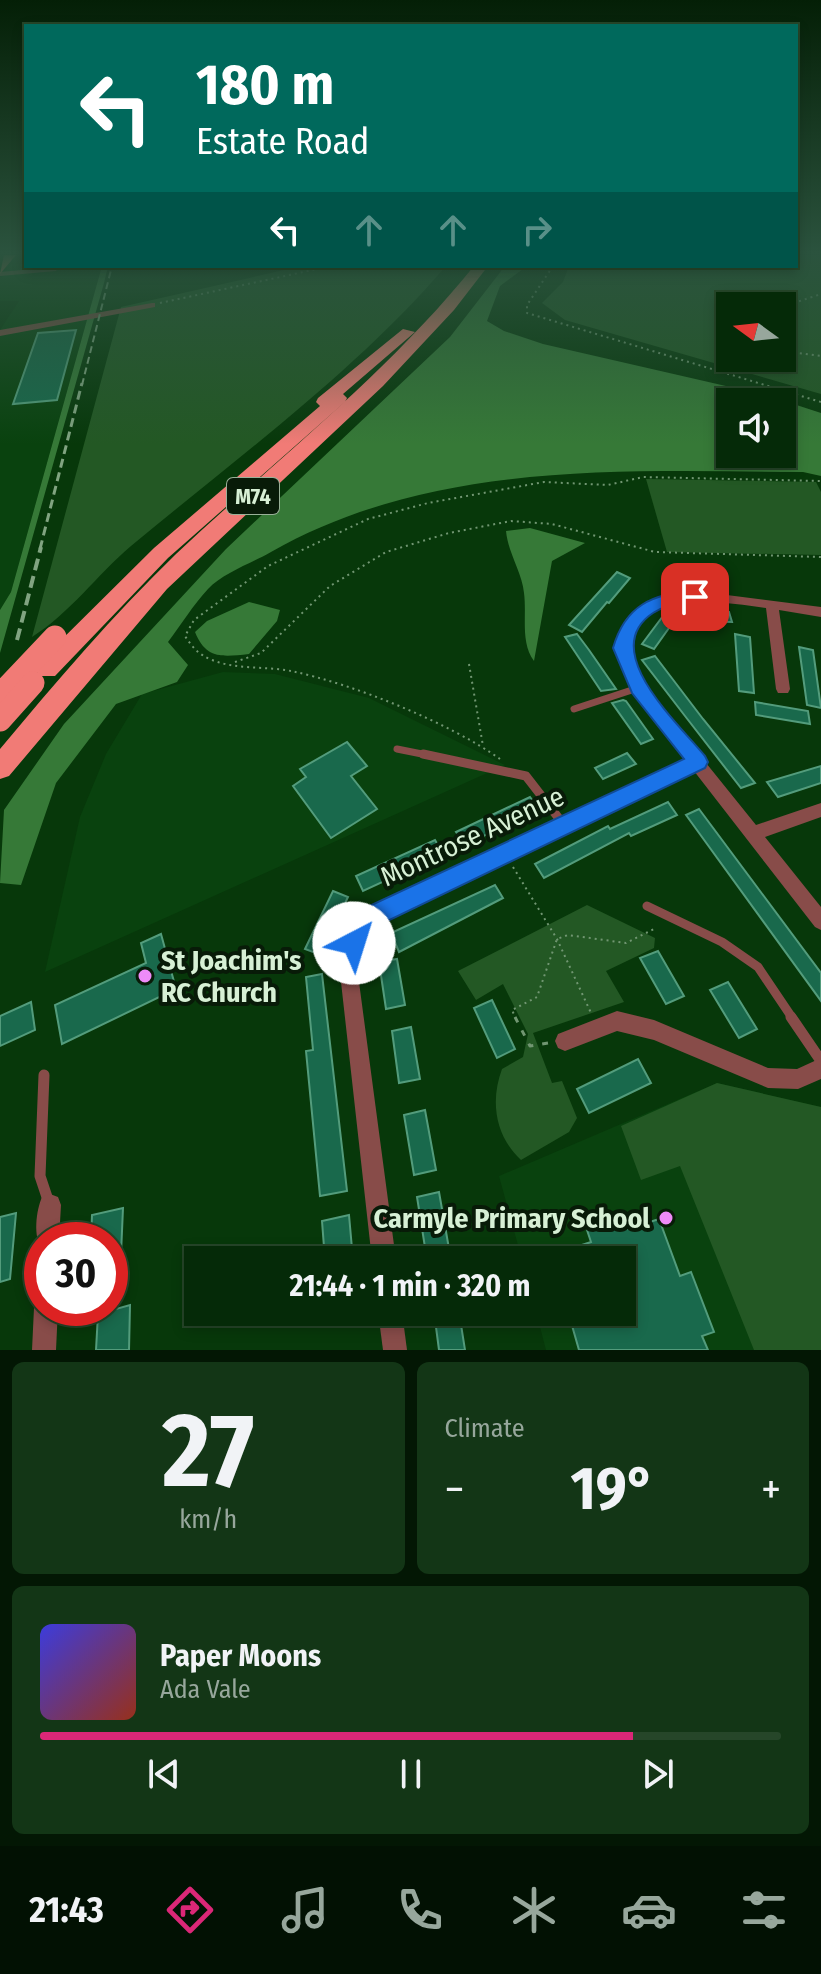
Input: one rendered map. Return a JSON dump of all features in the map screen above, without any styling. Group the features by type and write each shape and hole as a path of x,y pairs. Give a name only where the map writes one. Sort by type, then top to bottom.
{"highway":[{"name":"M74","path":"50,655 90,622 161,553 420,318"},
{"name":"M74","path":"0,768 182,562 397,365 437,318"},
{"path":"0,710 184,518 408,332"},
{"path":"0,695 50,655"},
{"path":"0,720 50,655"}],"street":[{"path":"0,333 81,318"},
{"path":"821,612 712,596 677,598 648,608 628,625 622,648 638,688 821,921"},
{"path":"772,604 783,689"},
{"name":"Montrose Avenue","path":"382,1246 350,982 354,943 373,916 698,762"},
{"path":"754,833 821,810"},
{"path":"565,1041 617,1021 654,1030 768,1078 798,1079 821,1068"},
{"path":"49,1222 50,1205"},
{"path":"44,1350 45,1326"},
{"path":"392,1326 395,1350"}],"lane":[{"path":"574,709 638,688"},
{"path":"397,749 526,776 538,787 565,826"},
{"path":"647,906 722,942 758,967 821,1061"},
{"path":"44,1075 40,1176 50,1205"}],"path":[{"path":"544,318 821,402"},
{"path":"796,353 821,356"},
{"path":"817,479 821,473"},
{"path":"526,776 483,747 348,686 234,663 219,664 190,650 185,636 194,620 268,566 368,519 428,503 544,482 608,485 643,477 821,481"},
{"path":"234,663 261,653 286,625 330,586 386,552 449,533 511,521 552,524 655,552 821,557"},
{"path":"469,664 483,747"},
{"path":"505,854 557,939 599,1028"},
{"path":"557,939 568,935 626,943 654,929"},
{"path":"557,939 553,958 537,997 512,1010 530,1046 565,1041"}],"shaded area":[{"path":"8,318 87,318 11,592 0,610 0,330"},
{"path":"87,318 94,318 0,653 0,610 11,592"},
{"path":"118,318 398,318 335,378 131,546 59,617 32,637"},
{"path":"465,318 488,318 487,321 504,331 543,344 734,388 716,388 716,468 796,468 796,405 821,413 821,476 803,472 667,471 530,477 463,486 397,501 333,522 222,578 203,595 168,642 188,665 177,682 116,704 56,783 21,885 0,883 4,810 64,724 226,549 450,337"},
{"path":"562,318 716,318 716,364 565,320"},
{"path":"796,318 821,318 821,394 745,372 796,372"},
{"path":"646,479 816,482 821,492 821,555 667,552"},
{"path":"530,528 585,543 552,561 534,661 525,637 523,585 506,531"},
{"path":"249,602 280,610 277,621 249,654 216,654 204,647 195,632 207,621"},
{"path":"223,672 275,674 369,698 505,765 45,972 80,817 106,754 142,694"},
{"path":"587,905 655,938 654,948 606,971 624,1002 533,1033 552,1083 562,1081 577,1118 569,1132 521,1160 512,1151 500,1129 496,1093 502,1069 523,1057 528,1034 503,984 476,1000 458,971"},
{"name":"Carmyle Primary School","path":"717,1083 821,1107 821,1350 546,1350 540,1326 636,1326 636,1246 518,1246 499,1176"},
{"path":"717,1083 821,1107 821,1350 754,1350 680,1166 641,1180 621,1126"}],"building":[{"path":"76,330 57,400 13,404 38,333"},
{"path":"617,572 630,578 609,603 582,632 569,625"},
{"path":"684,611 729,612 732,622 687,621"},
{"path":"663,616 674,621 654,649 642,644"},
{"path":"577,634 616,689 601,691 565,637"},
{"path":"735,634 750,637 754,693 739,691"},
{"path":"799,647 813,650 821,708 807,705"},
{"path":"655,656 755,783 741,788 642,660"},
{"path":"623,700 653,739 641,744 612,703"},
{"path":"755,702 808,711 810,724 756,715"},
{"path":"347,742 367,766 351,776 377,809 331,838 293,786 306,777 300,769"},
{"path":"627,753 636,764 603,779 595,768"},
{"path":"821,766 821,783 778,797 767,782"},
{"path":"530,797 539,809 465,845 456,832"},
{"path":"668,802 677,815 631,836 629,833 544,878 535,864 608,826 610,829"},
{"path":"699,809 821,973 821,1001 686,815"},
{"path":"435,840 443,854 363,891 356,876"},
{"path":"495,885 503,898 399,952 391,933"},
{"path":"333,891 348,897 321,955 305,949"},
{"name":"St Joachim's RC Church","path":"161,934 176,989 62,1044 55,1005 146,963 141,943"},
{"path":"658,951 684,996 666,1004 640,958"},
{"path":"397,959 405,1005 386,1009 379,962"},
{"path":"322,974 347,1191 320,1196 306,1051 313,1050 306,977"},
{"path":"728,982 757,1029 739,1038 710,990"},
{"path":"492,1000 515,1049 497,1058 474,1008"},
{"path":"31,1002 35,1030 0,1046 0,1016"},
{"path":"411,1027 420,1079 399,1083 392,1031"},
{"path":"638,1059 651,1083 589,1113 577,1089"},
{"path":"425,1110 436,1170 414,1175 404,1115"},
{"path":"439,1192 449,1246 425,1246 417,1197"},
{"path":"123,1208 122,1222 92,1222 92,1215"},
{"path":"16,1213 10,1279 0,1282 0,1217"},
{"path":"349,1215 352,1246 324,1246 322,1221"},
{"path":"624,1218 628,1229 659,1219 680,1276 691,1272 714,1332 702,1336 708,1350 579,1350 572,1326 636,1326 636,1246 579,1246 591,1242 587,1230"},
{"path":"128,1306 129,1350 96,1350 97,1326 128,1326"},
{"path":"436,1326 461,1326 465,1350 439,1350"}],"railway":[{"path":"82,385 99,318"},
{"path":"40,549 82,383"},
{"path":"17,640 41,547"}],"place":[{"name":"St Joachim's RC Church","path":"145,976"},
{"name":"Carmyle Primary School","path":"666,1218"}],"route":[{"path":"354,943 373,916 698,762 638,688 622,648 628,625 648,608 677,598 695,597"}]}
